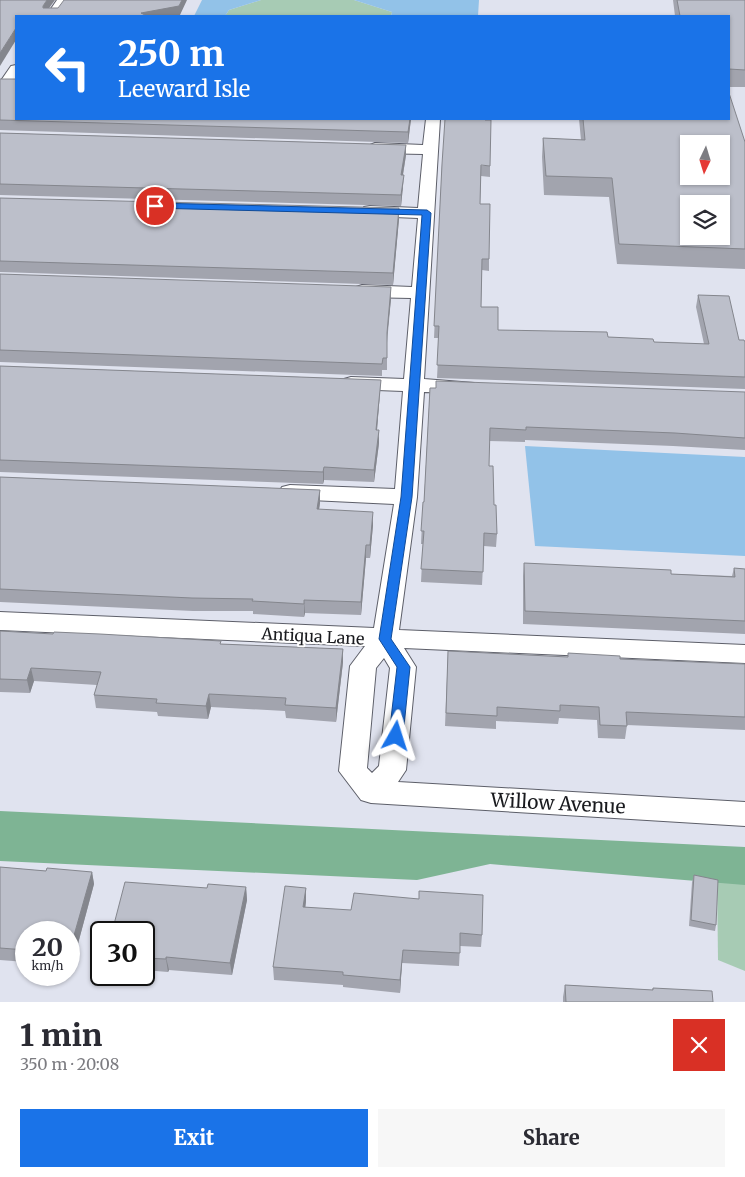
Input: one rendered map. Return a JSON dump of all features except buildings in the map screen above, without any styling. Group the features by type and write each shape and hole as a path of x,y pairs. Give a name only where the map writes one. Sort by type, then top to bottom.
{"street":[{"path":"53,15 63,0"},
{"path":"8,82 15,71"},
{"path":"385,639 403,667 392,770 371,792 353,771 363,666 385,639 406,497 433,120"},
{"path":"362,148 431,150"},
{"path":"357,211 427,213"},
{"path":"342,291 421,293"},
{"path":"335,382 482,388"},
{"path":"268,491 406,497"},
{"name":"Antiqua Lane","path":"0,621 745,654"},
{"name":"Willow Avenue","path":"371,792 745,814"}],"green space":[{"path":"261,0 354,0 392,12 391,15 226,15 229,10"},
{"path":"0,811 745,847 745,885 490,864 417,880 0,861"},
{"path":"717,877 745,881 745,971 718,960"}],"water":[{"path":"202,0 261,0 229,10 226,15 194,15"},
{"path":"354,0 479,0 478,15 391,15 392,12"},
{"path":"525,446 745,457 745,556 535,546"}],"route":[{"path":"155,206 427,213 406,497 385,639 403,667 396,736"}]}
